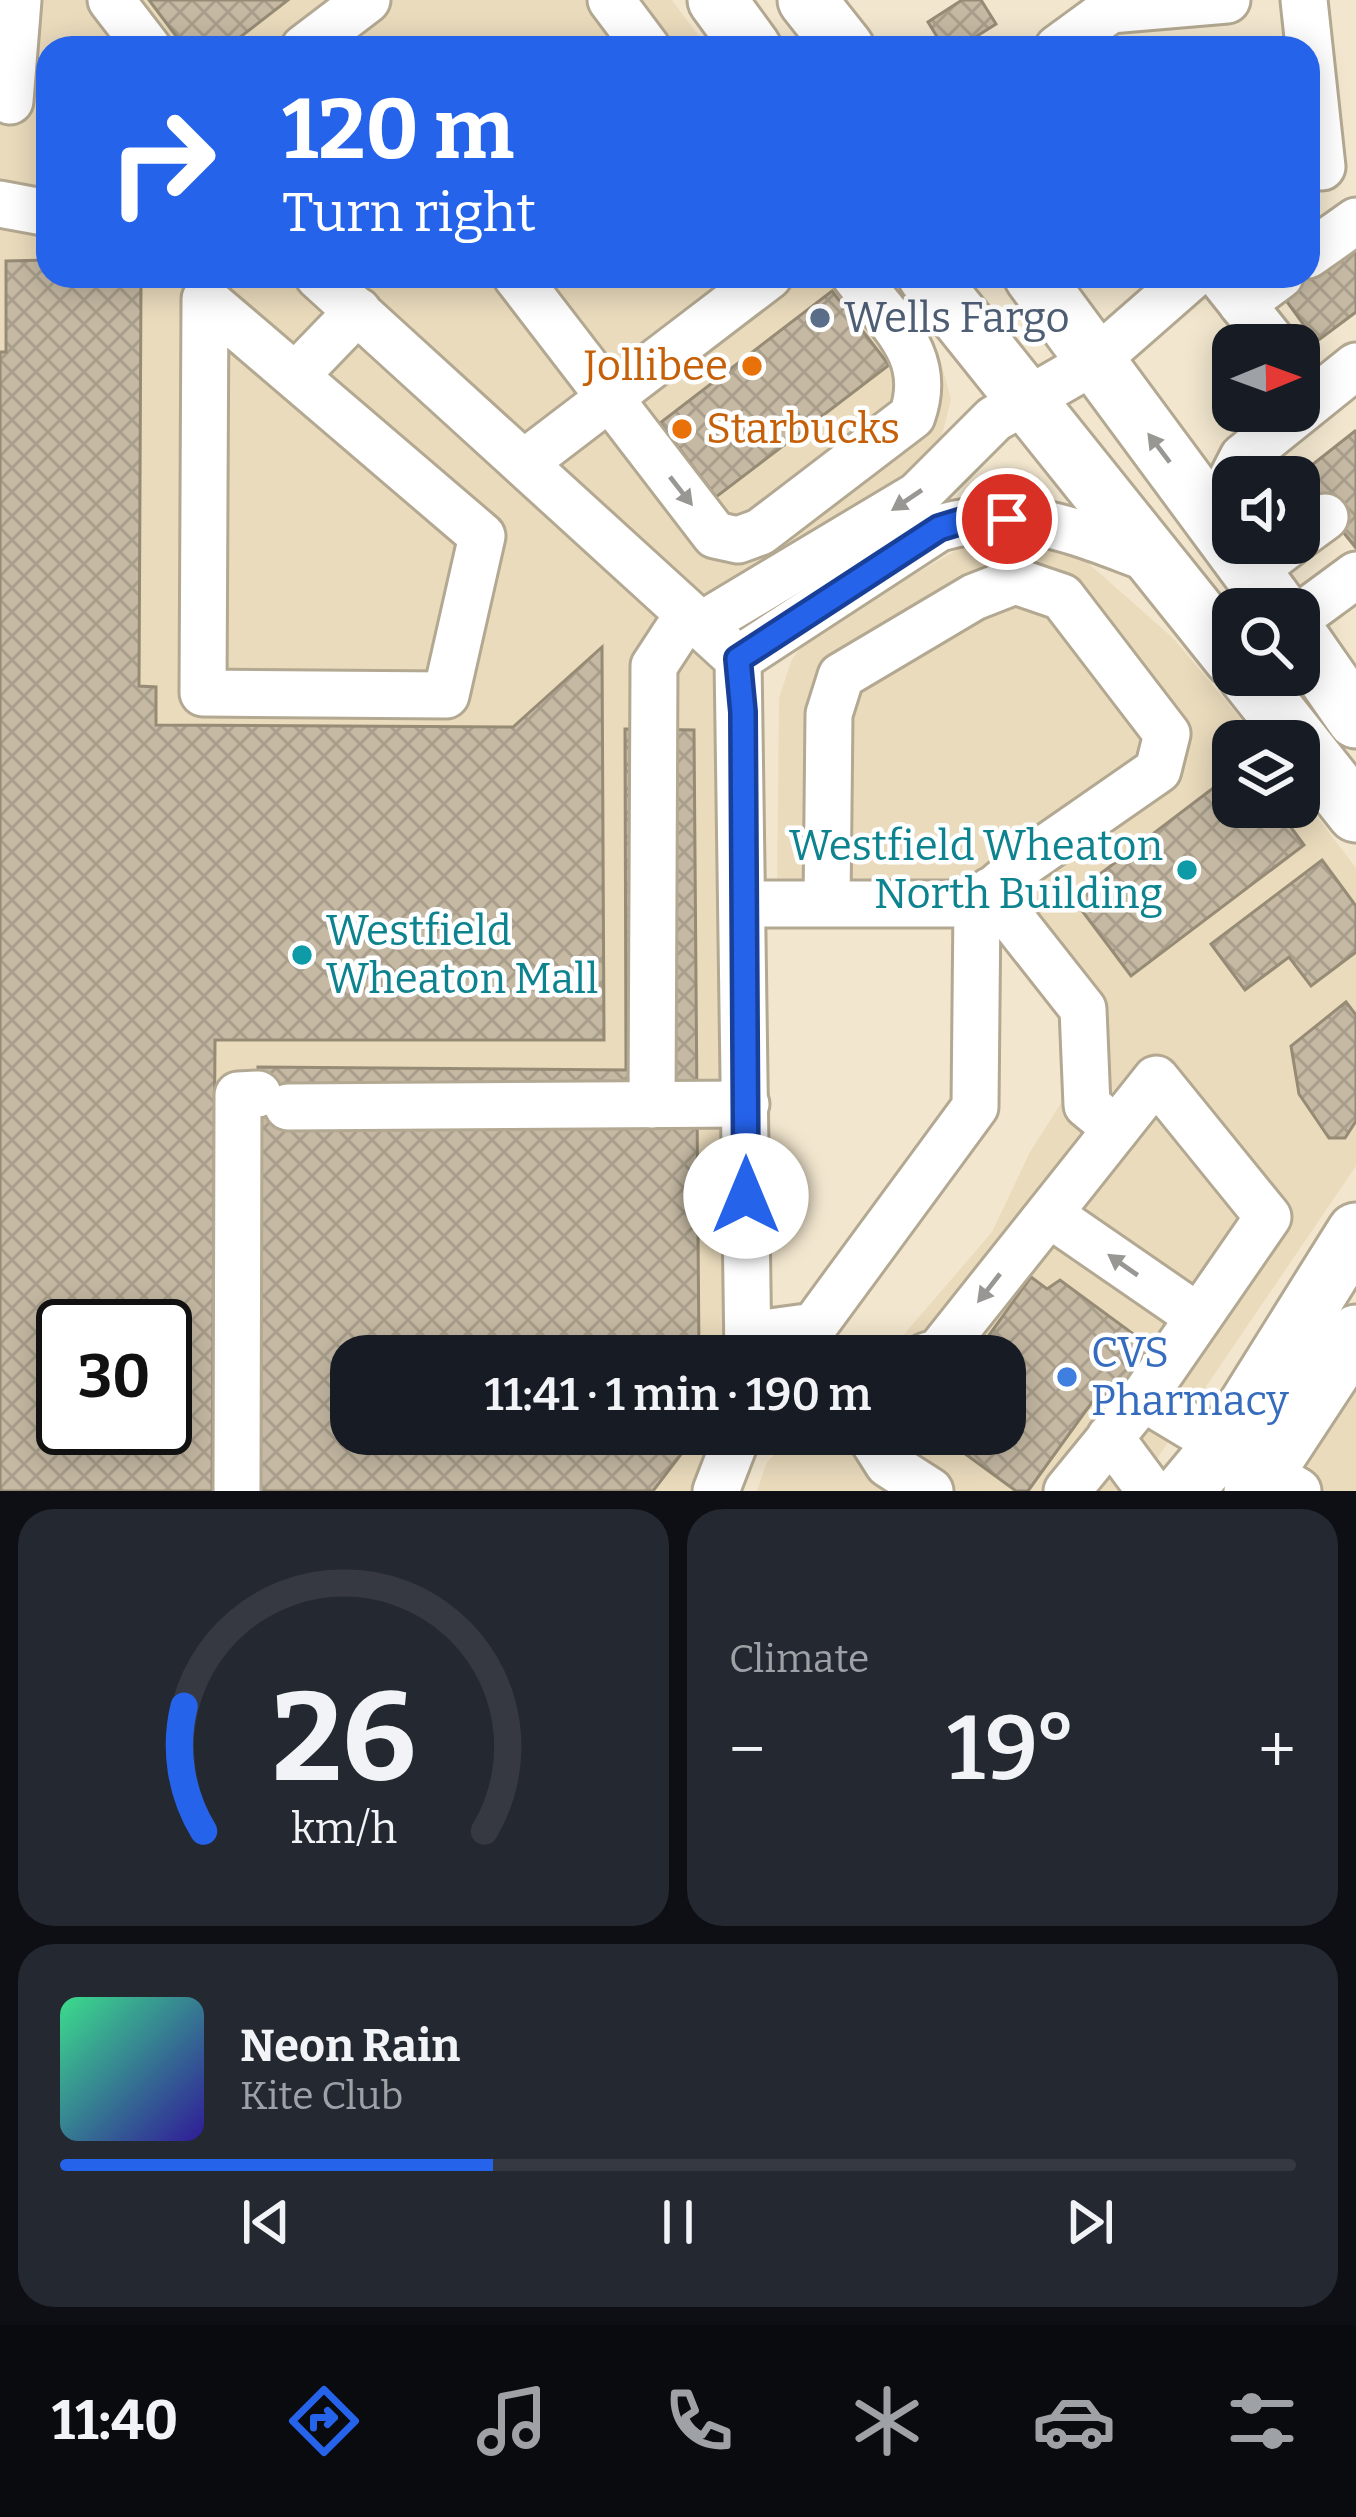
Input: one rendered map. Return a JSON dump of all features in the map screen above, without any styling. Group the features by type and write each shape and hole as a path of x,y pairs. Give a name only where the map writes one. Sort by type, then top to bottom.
{"main road":[{"path":"717,0 743,36"},
{"path":"937,288 1212,632"},
{"path":"1042,288 1095,362 1212,475"},
{"path":"1320,667 1356,718"},
{"path":"1264,696 1356,813"},
{"path":"1262,1478 1356,1232"},
{"path":"1184,1491 1262,1478 1356,1334"}],"street":[{"path":"18,0 19,104"},
{"path":"111,0 139,36"},
{"path":"332,36 367,0"},
{"path":"611,0 638,36"},
{"path":"1074,36 1110,10 1161,27 1226,0"},
{"path":"1304,0 1310,36"},
{"path":"1320,104 1329,163"},
{"path":"0,204 36,211"},
{"path":"1320,246 1356,220"},
{"path":"332,288 583,523 738,659 748,1335"},
{"path":"525,288 715,535 738,540 760,532 912,416 922,387 916,359 864,288"},
{"path":"524,463 753,288"},
{"path":"652,1105 654,666 694,620 918,495 994,419 1095,362 1178,288"},
{"path":"1231,290 1258,324"},
{"path":"205,299 297,374 482,536 446,695 203,694 205,299"},
{"path":"297,374 358,311"},
{"path":"1244,456 1356,366"},
{"path":"738,659 939,528 972,518 1043,519 1156,561"},
{"path":"1320,602 1356,575"},
{"path":"744,904 826,904 983,898 1158,770 1168,734 1062,597 1015,581 974,597 841,676 829,714 826,904"},
{"path":"983,898 1084,1009 1087,1105 1116,1129"},
{"path":"784,1335 814,1326 975,1107 983,898"},
{"path":"950,1335 1156,1079 1268,1217 1143,1398 1067,1491"},
{"path":"236,1491 238,1095 273,1100 746,1104"},
{"path":"1048,1214 1197,1316"},
{"path":"1143,1398 1262,1478"},
{"path":"1110,1437 1150,1491"},
{"path":"716,1491 730,1455"},
{"path":"892,1455 930,1491"}],"shaded area":[{"path":"0,0 672,0 699,36 36,36 36,288 883,288 939,355 951,399 938,451 913,476 688,614 738,659 748,1335 330,1335 330,1455 734,1455 726,1491 0,1491"},
{"path":"990,539 1049,541 1088,563 1173,638 1212,685 1212,696 1221,696 1241,720 1212,720 1212,828 1320,828 1320,821 1356,868 1356,1166 1135,1491 757,1491 774,1455 1026,1455 1026,1335 903,1335 992,1232 1030,1152 1104,1036 1106,1016 1042,934 777,889 779,698 792,659 813,633 957,550"},
{"path":"1356,1390 1356,1491 1309,1491 1307,1462"}],"building":[{"path":"149,0 288,0 242,36 176,36"},
{"path":"962,0 981,0 996,24 977,36 937,36 928,22"},
{"path":"1356,221 1356,312 1320,339 1320,324 1303,324 1277,288 1320,288 1320,247"},
{"name":"Westfield Wheaton Mall","path":"36,260 36,288 141,288 139,686 156,687 156,725 513,727 602,647 604,1040 215,1040 212,1491 0,1491 0,352 6,352 6,261"},
{"path":"832,291 889,365 716,497 660,423"},
{"path":"1356,432 1356,548 1320,503 1320,459"},
{"path":"625,729 694,730 699,1335 330,1335 330,1455 681,1455 653,1491 259,1491 258,1067 626,1070"},
{"name":"Westfield Wheaton North Building","path":"1212,789 1212,828 1291,828 1304,845 1131,976 1071,896"},
{"path":"1322,860 1356,906 1356,952 1311,986 1289,957 1245,990 1211,944"},
{"path":"1346,1002 1356,1015 1356,1121 1345,1138 1329,1138 1299,1094 1291,1046"},
{"name":"CVS Pharmacy","path":"1031,1277 1047,1289 1060,1280 1151,1347 1107,1407 1095,1398 1028,1491 1016,1491 967,1455 1026,1455 1026,1335 989,1335"}],"place":[{"name":"Wells Fargo","path":"820,318"},
{"name":"Jollibee","path":"752,366"},
{"name":"Starbucks","path":"682,429"},
{"name":"Westfield Wheaton North Building","path":"1187,870"},
{"name":"Westfield Wheaton Mall","path":"302,955"},
{"name":"CVS Pharmacy","path":"1067,1377"}],"route":[{"path":"746,1196 743,712 738,659 939,528 972,518 1007,519"}]}
